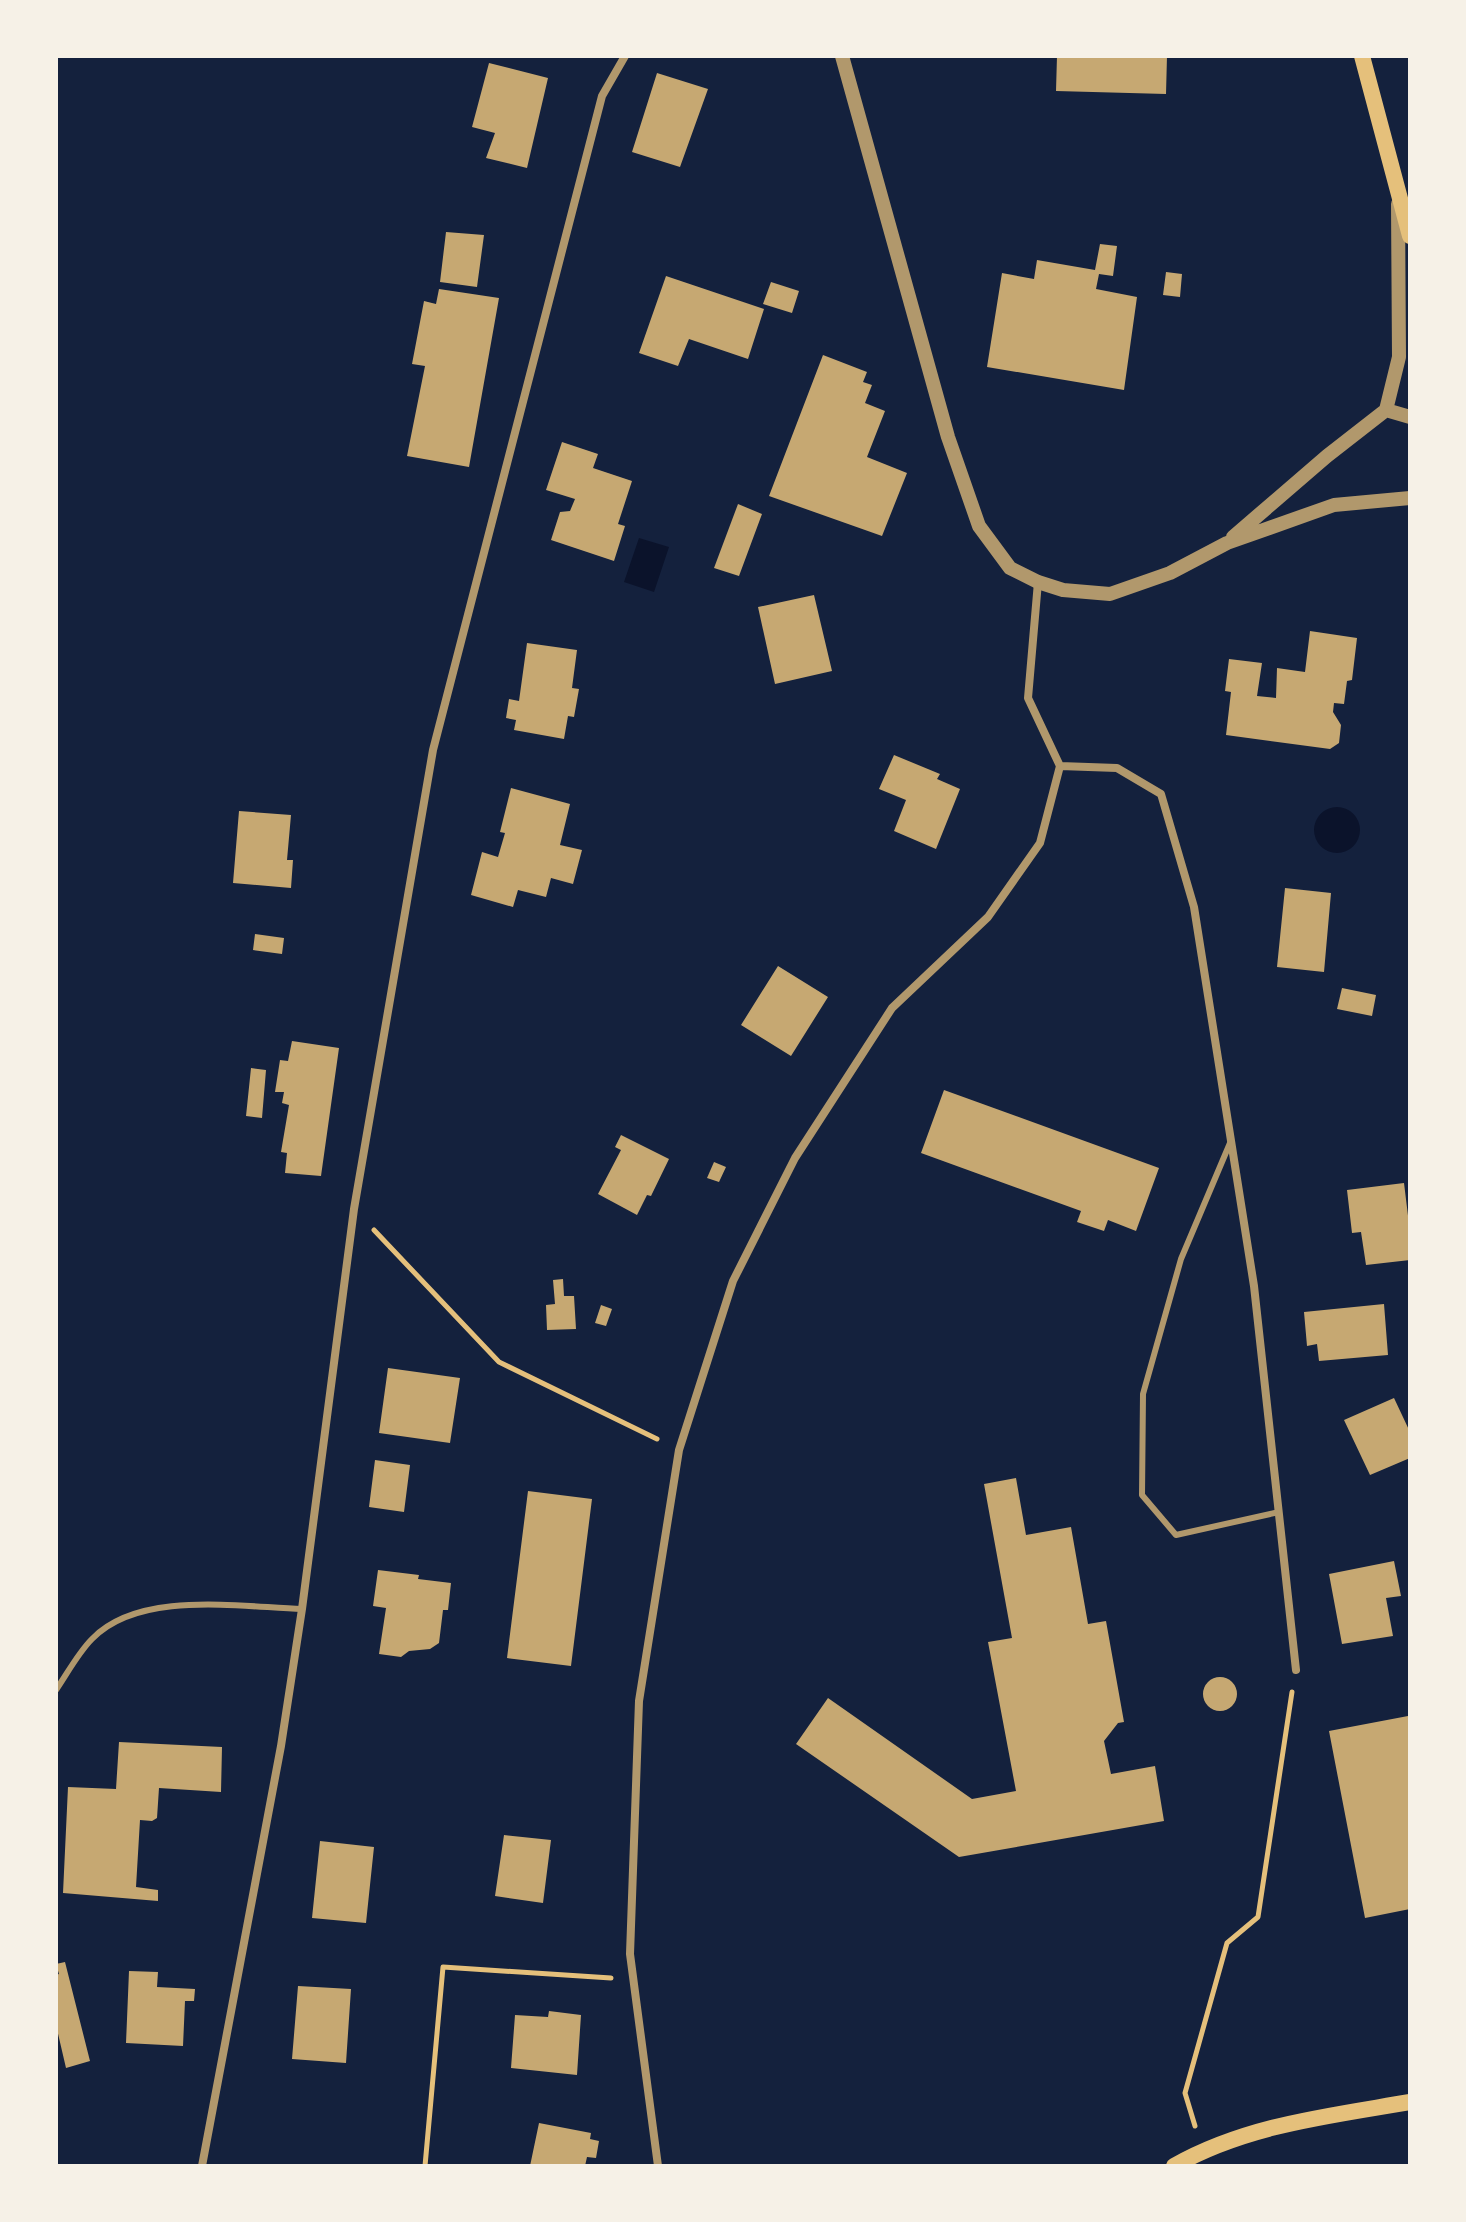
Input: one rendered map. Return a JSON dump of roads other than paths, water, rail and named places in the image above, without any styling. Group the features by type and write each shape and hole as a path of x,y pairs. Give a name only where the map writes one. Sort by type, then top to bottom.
{"main road":[{"path":"1362,56 1410,236"},
{"path":"1174,2166 1202,2150 1251,2132 1410,2102"}],"street":[{"path":"202,2166 281,1746 354,1209 433,750 602,96 625,56"},
{"path":"842,56 948,437 979,526 1010,568 1063,590 1110,594 1170,573 1227,543 1334,505 1410,498"},
{"path":"1227,543 1327,456 1386,410 1399,357 1398,192"},
{"path":"1386,410 1410,417"},
{"path":"658,2166 630,1954 639,1701 679,1450 733,1281 795,1158 892,1008 988,917 1040,843 1060,766 1028,698 1038,582"},
{"path":"1060,766 1117,768 1161,794 1194,907 1254,1286 1296,1670"}],"lane":[{"path":"1231,1139 1181,1259 1143,1394 1142,1495 1176,1535 1279,1512"},
{"path":"56,1690 92,1639 125,1615 169,1605 302,1609"}],"water":[{"path":"639,538 669,547 654,592 624,582"},
{"path":"1337,807 1353,814 1360,830 1353,846 1337,853 1321,846 1314,830 1321,814"}]}
